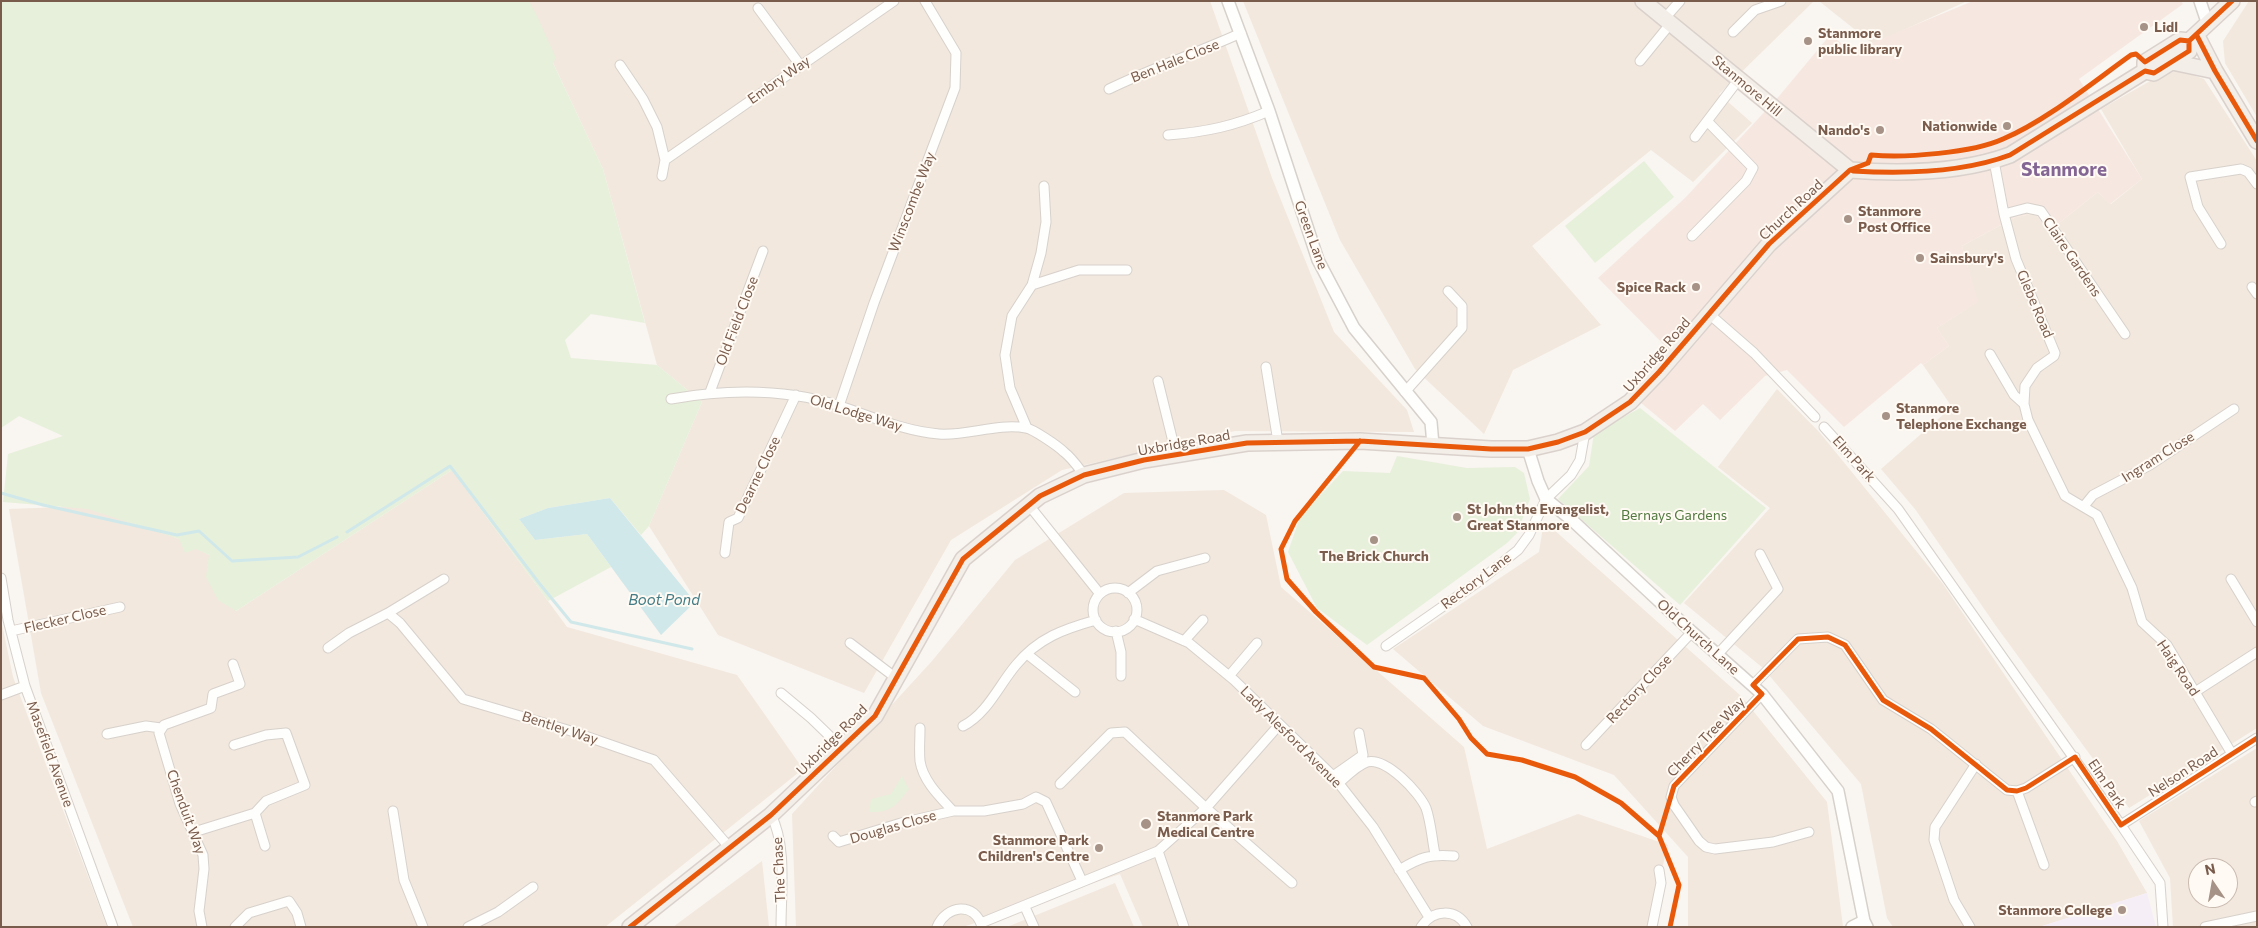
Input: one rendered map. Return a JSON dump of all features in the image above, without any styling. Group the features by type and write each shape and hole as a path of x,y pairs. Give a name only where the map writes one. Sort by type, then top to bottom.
{"main road":[{"name":"Stanmore Hill","path":"1643,1 1850,170"},
{"path":"1850,170 1935,170 1994,161 2023,148 2145,71 2154,73 2172,62 2189,50 2198,34 2232,1"},
{"path":"2145,71 2145,62 2180,40 2198,34"},
{"path":"2198,34 2215,71 2257,141"},
{"path":"2172,62 2215,71"},
{"name":"Church Road","path":"1708,312 1768,244 1850,170"},
{"name":"Uxbridge Road","path":"630,927 771,816 875,716 963,559 1040,496 1084,475 1176,454 1247,443 1360,441 1491,449 1528,449 1558,442 1585,432 1630,402 1659,372 1708,312"}],"street":[{"name":"Embry Way","path":"665,160 894,1"},
{"name":"Winscombe Way","path":"839,406 874,303 955,88 956,53 925,1"},
{"name":"Green Lane","path":"1228,1 1269,111 1318,260 1354,328 1431,422 1433,445"},
{"path":"1640,61 1680,1"},
{"path":"1733,32 1755,10 1780,1"},
{"path":"2198,34 2200,1"},
{"path":"758,8 800,65"},
{"name":"Ben Hale Close","path":"1109,89 1144,72 1193,54 1240,33"},
{"path":"620,65 643,99 657,127 665,160 662,176"},
{"path":"1695,137 1738,80"},
{"path":"1168,135 1207,132 1239,124 1269,111"},
{"path":"1692,236 1746,181 1753,168 1708,122"},
{"name":"Glebe Road","path":"1994,161 2004,214 2016,259 2055,353 2054,356 2037,368 2025,386 2024,404 2028,420 2065,496 2084,506"},
{"path":"2221,244 2198,207 2190,177 2236,170 2248,172 2257,184"},
{"path":"1044,186 1046,222 1041,252 1032,285 1012,316 1005,355 1010,388 1027,428 1065,452 1084,475"},
{"name":"Claire Gardens","path":"2004,214 2027,208 2041,211 2125,334"},
{"name":"Old Field Close","path":"710,392 763,251"},
{"path":"1032,285 1079,270 1127,270"},
{"path":"1405,392 1462,328 1462,306 1448,291"},
{"path":"1708,312 1754,353 1815,417"},
{"path":"1990,354 2014,395 2024,404"},
{"path":"1266,367 1278,442"},
{"path":"1158,381 1176,454"},
{"name":"Old Lodge Way","path":"671,399 710,392 770,391 796,395 839,406 897,427 940,434 985,429 1027,428"},
{"name":"Dearne Close","path":"725,552 728,522 738,518 796,395"},
{"name":"Ingram Close","path":"2084,506 2093,495 2150,465 2234,408"},
{"name":"Elm Park","path":"1824,427 1898,508 2121,825 2160,883 2163,927"},
{"path":"1546,499 1571,475 1580,460 1585,432"},
{"name":"Old Church Lane","path":"1528,449 1546,499 1573,521 1717,655 1753,685 1838,791 1866,924"},
{"name":"Rectory Lane","path":"1386,646 1478,582 1518,550 1529,535 1546,499"},
{"path":"1028,504 1100,594"},
{"name":"Haig Road","path":"2084,506 2097,515 2132,588 2142,622 2166,645 2232,754"},
{"path":"1717,655 1778,589 1760,554"},
{"path":"1128,593 1157,571 1205,558"},
{"name":"Masefield Avenue","path":"1,578 5,622 11,631 25,686 113,927"},
{"path":"328,648 370,620 388,613 444,579"},
{"path":"2231,579 2257,622"},
{"path":"1113,588 1128,593 1136,603 1134,619 1124,630 1116,631 1102,628 1096,620 1093,608 1100,594 1113,588"},
{"name":"Flecker Close","path":"11,631 120,607"},
{"name":"Bentley Way","path":"388,613 400,623 463,698 571,731 654,760 730,848"},
{"name":"Lady Alesford Avenue","path":"1134,619 1184,641 1229,676 1336,780 1373,828 1429,917"},
{"path":"963,726 975,720 1017,663 1036,645 1061,630 1096,620"},
{"path":"1184,641 1203,620"},
{"path":"1116,631 1121,652 1121,676"},
{"name":"Rectory Close","path":"1586,745 1692,632"},
{"path":"1753,685 1798,639 1828,637 1845,645 1883,700 1931,730 2007,790 2017,791 2074,757"},
{"path":"850,643 896,678"},
{"path":"1229,676 1257,643"},
{"path":"2196,692 2257,652"},
{"path":"1027,654 1074,692"},
{"path":"107,734 146,726 161,728 164,724 211,708 213,694 240,684 232,664"},
{"path":"1,695 25,686"},
{"path":"781,693 812,718 842,748"},
{"name":"Cherry Tree Way","path":"1762,694 1674,786 1671,797 1674,805 1699,841 1706,847 1715,849 1773,842 1809,832"},
{"path":"937,927 940,919 949,911 957,909 972,913 981,925 1082,881 1158,851 1206,808 1279,725"},
{"name":"Chenduit Way","path":"161,728 159,732 180,804 203,855 204,869 199,911 202,927"},
{"path":"920,728 920,762 927,779 938,796 953,810"},
{"path":"1060,784 1111,733 1125,732 1206,808 1292,883"},
{"path":"194,832 255,813 266,801 305,785 286,733 266,735 234,745"},
{"path":"1336,780 1363,755 1359,733"},
{"name":"Nelson Road","path":"2121,825 2257,738"},
{"path":"1336,780 1365,763 1371,762 1393,771 1408,783 1425,808 1435,854"},
{"path":"1970,927 1954,900 1934,840 1935,827 1976,764"},
{"path":"2017,791 2044,865"},
{"name":"Douglas Close","path":"833,836 839,842 900,823 953,810 984,811 1023,804 1036,797 1046,802 1082,881"},
{"path":"393,811 404,880 423,927"},
{"path":"255,813 265,846"},
{"name":"The Chase","path":"771,816 776,825 780,844 782,927"},
{"path":"1158,851 1184,927"},
{"path":"1400,870 1426,856 1435,854 1454,856"},
{"path":"1652,927 1661,883 1658,870"},
{"path":"468,927 498,912 533,887"},
{"path":"235,927 249,913 289,901 297,913 301,927"},
{"path":"1025,907 1034,927"},
{"path":"1420,927 1429,917 1447,912 1460,918 1467,927"},
{"path":"2205,927 2257,916"},
{"path":"1852,927 1866,924"}],"shaded area":[{"path":"524,1 1210,1 1272,178 1334,332 1407,410 1414,432 1235,431 1062,470 951,540 864,693 718,635 649,526 702,402 657,365 603,169"},
{"path":"1243,1 1814,1 1719,94 1752,123 1693,182 1651,150 1532,246 1601,325 1513,370 1484,434 1415,369 1340,240"},
{"path":"1819,1 1967,1 1873,44"},
{"path":"1973,1 2181,1 2183,4 2079,79 2142,179 2110,204 2098,192 2049,231 2037,216 2032,214 2016,217 1962,246 1978,302 1937,328 1949,346 1923,365 1921,363 1844,427 1787,370 1765,376 1720,420 1703,404 1675,431 1641,403 1678,359 1598,278 1686,197 1780,95 1830,35 1852,51"},
{"path":"2249,1 2257,1 2257,117 2225,63 2223,41"},
{"path":"2173,68 2204,79 2257,161 2257,728 2129,808 1996,626 1915,509 1881,469 1952,407 1923,365 1949,346 1937,328 1977,302 1962,246 2016,217 2032,214 2037,216 2049,231 2098,192 2111,204 2142,179 2101,109"},
{"path":"1777,389 1820,433 1943,584 2117,841 2147,893 2039,927 1893,927 1887,918 1861,784 1763,668 1684,603 1770,508 1718,467"},
{"path":"452,470 567,627 737,675 803,769 605,927 133,927 41,693 9,509 91,506 179,539 209,555 236,611"},
{"path":"1224,490 1266,515 1281,587 1464,747 1487,849 1578,814 1668,845 1647,927 1143,927 1120,874 963,927 796,927 792,814 932,661 1015,560 1124,493"},
{"path":"1544,521 1741,696 1827,802 1843,927 1688,927 1688,857 1614,775 1483,726 1393,649 1539,552"},
{"path":"1,620 13,677 107,927 1,927"},
{"path":"2257,748 2257,927 2173,927 2170,878 2139,821"},
{"path":"762,861 769,927 673,927"},
{"path":"1115,883 1134,927 1007,927"},
{"name":"Stanmore College","path":"2147,893 2156,927 2039,927"}],"green space":[{"path":"1,1 529,1 556,58 553,63 603,169 645,323 591,314 565,340 571,358 657,365 702,402 649,526 641,535 610,498 548,508 519,519 535,540 587,534 611,567 548,601 452,470 236,611 218,600 206,577 209,555 196,549 185,553 179,539 88,509 3,502 8,454 63,436 19,416 1,428"},
{"path":"1644,161 1674,197 1595,263 1565,226"},
{"name":"Bernays Gardens","path":"1640,408 1766,508 1680,605 1558,499 1589,466 1594,433"},
{"path":"1397,456 1467,468 1515,467 1524,473 1530,499 1517,533 1507,543 1367,645 1317,608 1288,552 1300,517 1343,471 1390,473"},
{"path":"902,776 909,789 901,799 893,807 883,811 869,812 871,799 891,794"}],"water":[{"name":"Boot Pond","path":"610,498 695,602 661,635 587,534 535,540 519,519 548,508"}],"waterway":[{"path":"347,532 450,466 571,622 692,649"},
{"path":"1,493 43,505 177,535 199,531 232,561 298,557 337,537"}],"cycle path":[{"path":"630,927 771,815 875,716 963,559 1040,496 1084,475 1144,460 1247,443 1360,441 1491,449 1528,449 1558,442 1585,432 1630,402 1659,372 1769,244 1850,170 1868,163 1871,155 1902,156 1957,151 1990,144 2003,139 2052,112 2131,55 2136,54 2145,62 2180,40 2189,41 2232,1"},
{"path":"2197,36 2215,71 2257,141"},
{"path":"1853,171 1912,172 1953,169 1972,166 2010,155 2145,71 2154,73 2189,51 2189,41"},
{"path":"1360,441 1295,521 1281,549 1287,579 1316,612 1374,667 1424,678 1459,719 1471,738 1487,754 1522,760 1575,777 1621,803 1659,836 1679,885 1670,927"},
{"path":"1659,836 1674,786 1762,694 1753,685 1798,639 1828,637 1845,645 1883,700 1931,729 2007,790 2017,791 2026,788 2075,757 2121,825 2257,738"}],"place":[{"name":"Lidl","path":"2144,27"},
{"name":"Stanmore public library","path":"1808,41"},
{"name":"Nationwide","path":"2007,126"},
{"name":"Nando's","path":"1880,130"},
{"name":"Stanmore Post Office","path":"1848,219"},
{"name":"Sainsbury's","path":"1920,258"},
{"name":"Spice Rack","path":"1696,287"},
{"name":"Stanmore Telephone Exchange","path":"1886,416"},
{"name":"St John the Evangelist, Great Stanmore","path":"1457,517"},
{"name":"The Brick Church","path":"1374,540"},
{"name":"Stanmore Park Medical Centre","path":"1146,824"},
{"name":"Stanmore Park Children's Centre","path":"1099,848"},
{"name":"Stanmore College","path":"2122,910"}],"district":[{"name":"Stanmore","path":"2064,170"}]}
